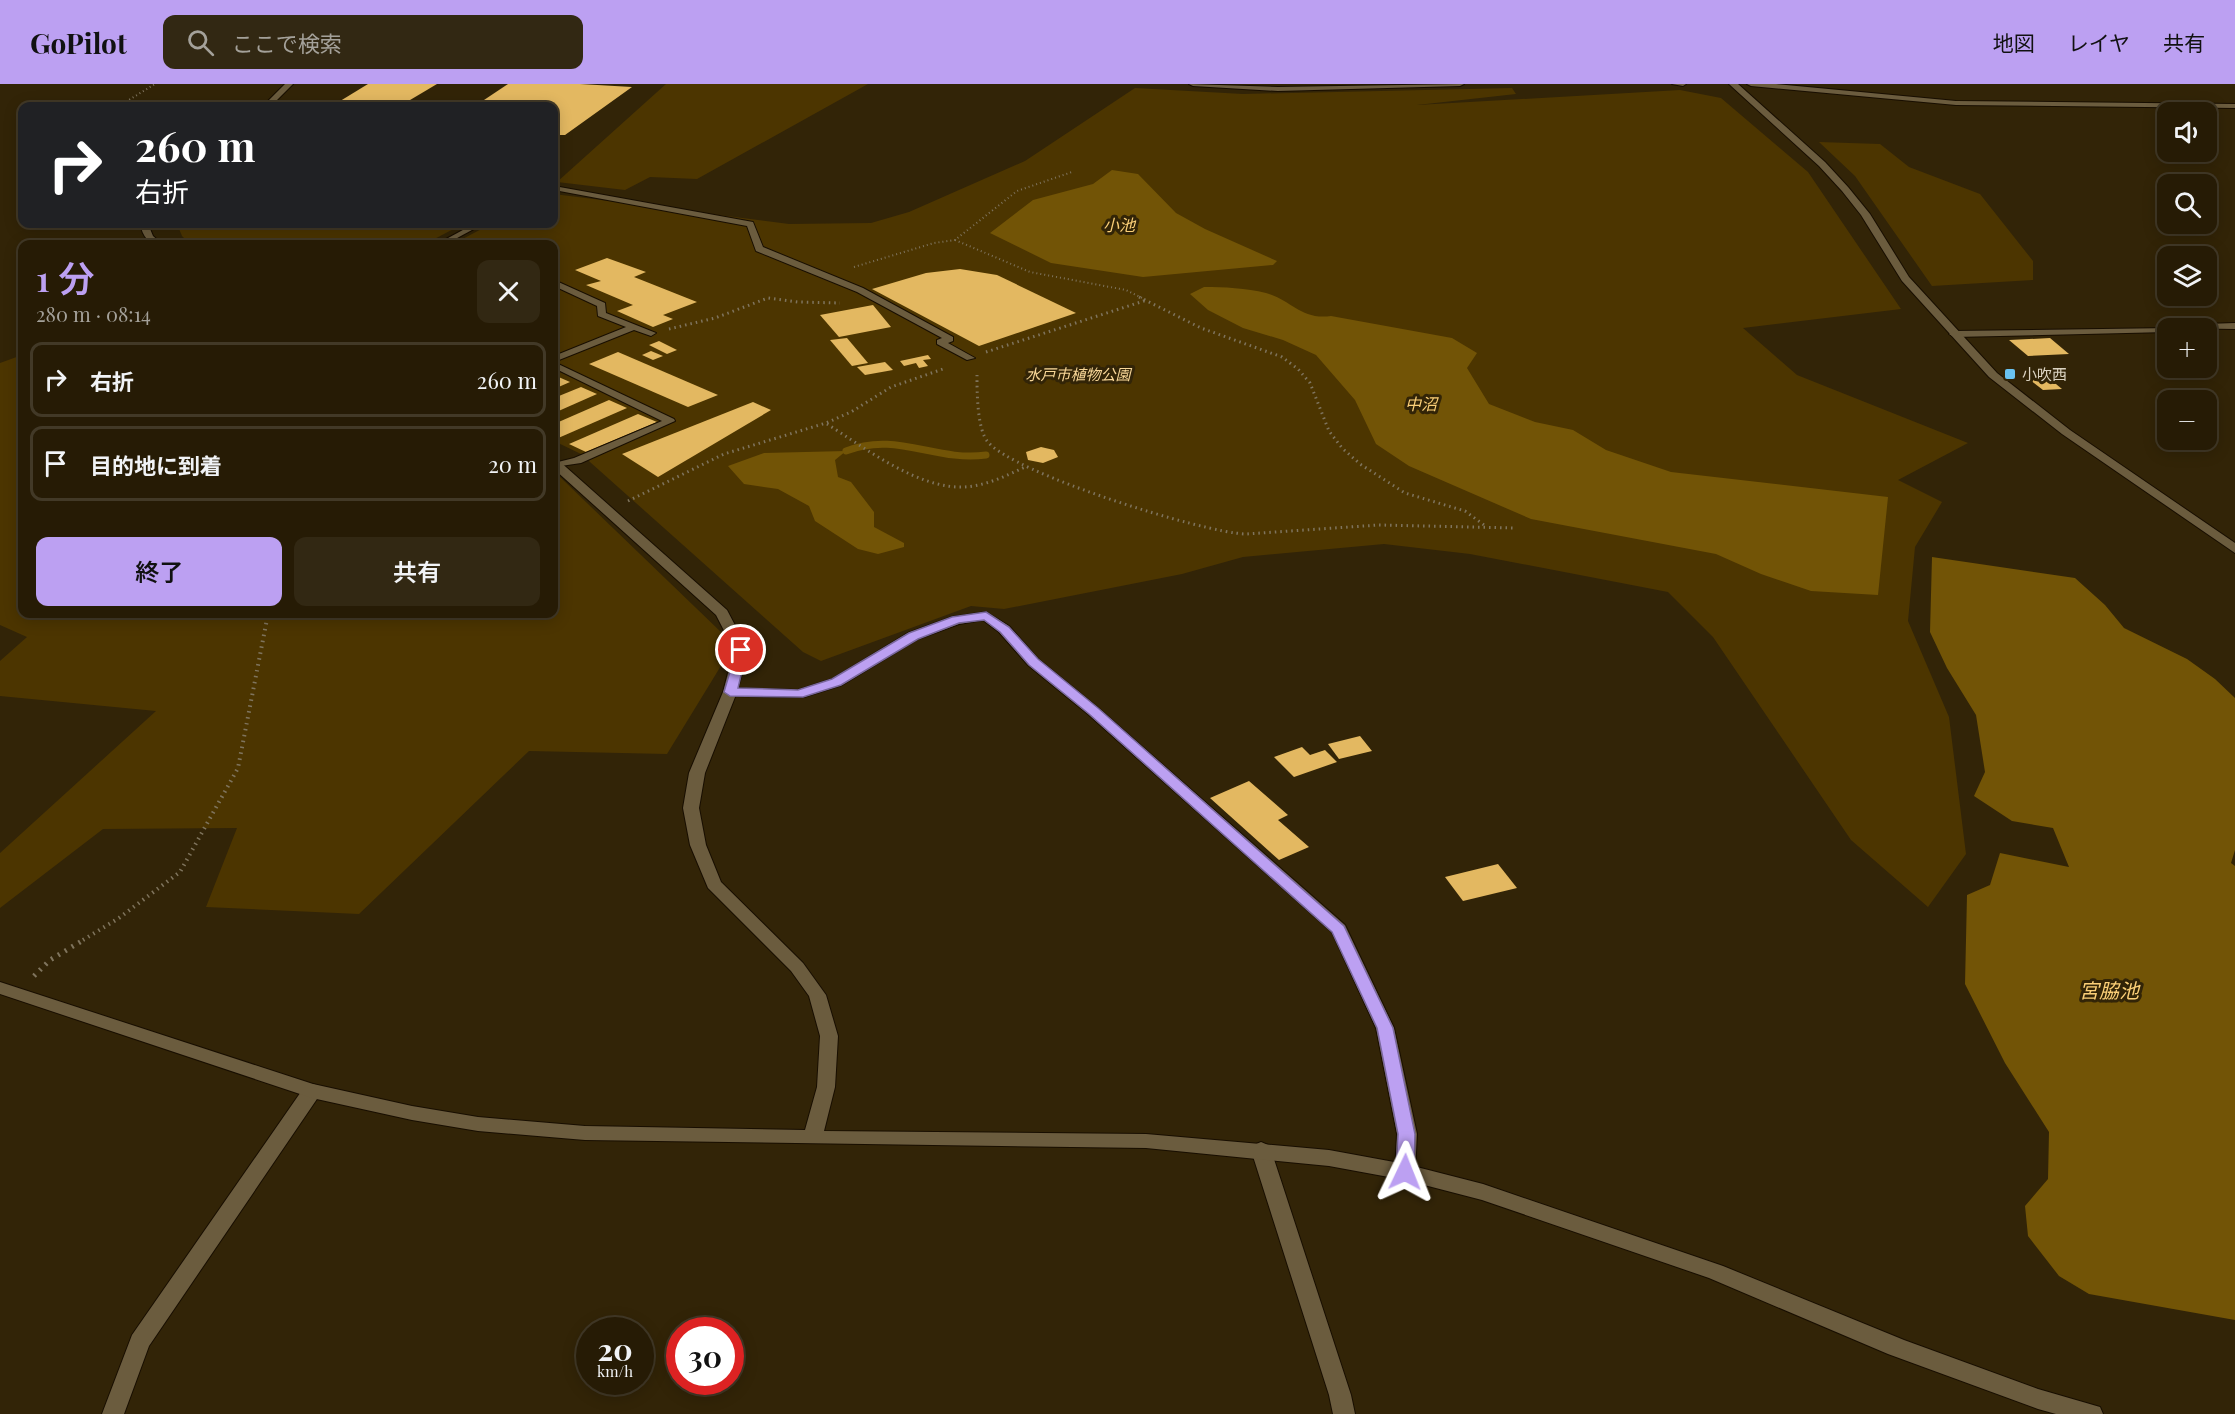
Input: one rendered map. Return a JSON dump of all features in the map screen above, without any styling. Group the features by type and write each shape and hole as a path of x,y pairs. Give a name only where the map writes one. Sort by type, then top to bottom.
{"street":[{"path":"271,102 290,84"},
{"path":"1193,84 1278,89 1460,84"},
{"path":"1733,84 1845,189 1865,214 1905,279 1993,375 2057,426 2235,549"},
{"path":"1751,84 1956,103 2235,106"},
{"path":"2217,327 2235,326"},
{"path":"1954,334 2157,329"},
{"path":"558,467 722,613 741,650 730,692 697,773 691,808 698,845 714,884 797,967 817,995 829,1036 826,1088 813,1138"},
{"path":"730,692 799,694 837,682 914,636 957,620 986,616 1004,630 1033,662 1093,711 1339,930 1385,1028 1407,1134 1405,1172"},
{"path":"8,991 312,1091 412,1113 478,1124 585,1133 1146,1141 1329,1158 1405,1172 1494,1195 1716,1272 2040,1407 2092,1414"},
{"path":"113,1414 140,1342 312,1091"},
{"path":"1261,1150 1344,1414"}],"lane":[{"path":"1675,84 1683,84"},
{"path":"558,189 750,224 759,249 827,275 875,298 950,339 940,342 970,358"},
{"path":"449,240 471,228"},
{"path":"558,285 602,305 601,314 651,333"},
{"path":"558,357 633,327"},
{"path":"558,367 670,421 578,461 558,464"}],"path":[{"path":"125,102 154,84"},
{"path":"955,240 1017,191 1072,172"},
{"path":"827,275 934,243 955,240 973,244 1023,270 1126,290 1201,328 1282,357 1298,369 1310,383 1329,431 1342,448 1360,464 1405,493 1465,511 1485,526"},
{"path":"651,333 715,318 768,298 832,303 875,298"},
{"path":"607,509 724,454 826,423 851,412 891,387 970,358 1147,300"},
{"path":"989,355 994,350"},
{"path":"981,368 976,375 978,407 987,442 1026,467 1189,524 1233,534 1367,525 1516,528"},
{"path":"826,423 918,478 943,486 962,488 976,485 1026,467"},
{"path":"8,991 50,960 119,918 180,872 238,768 267,618"}],"green space":[{"path":"666,84 868,84 697,179 650,177 625,190 558,181"},
{"name":"水戸市植物公園","path":"1135,88 1243,94 1512,88 1516,94 1417,105 1680,90 1721,98 1808,172 1901,309 1743,328 1797,375 1968,443 1898,480 1942,502 1915,547 1908,621 1949,717 1966,854 1928,907 1851,840 1713,637 1668,592 1470,554 1384,544 1243,557 1182,574 1004,609 971,606 821,661 803,652 581,454 558,443 558,240 461,240 483,228 558,228 558,195 789,224 871,223 909,212 1025,161"},
{"path":"1819,142 1880,144 1909,167 1980,194 2033,261 2033,280 1932,286 1855,176"},
{"path":"179,228 455,228 433,240 186,240"},
{"path":"18,356 18,618 558,618 558,476 722,633 727,656 667,754 529,751 359,914 206,907 237,828 103,829 0,908 0,853 156,711 0,696 0,661 27,637 0,625 0,363"}],"water":[{"name":"小池","path":"1112,170 1138,174 1176,213 1205,229 1277,261 1273,265 1143,277 1051,263 990,233 1033,200 1093,184"},
{"name":"中沼","path":"1204,287 1258,291 1275,296 1311,315 1331,316 1452,338 1477,353 1467,368 1489,404 1535,422 1573,430 1606,450 1671,472 1888,497 1878,595 1811,591 1761,574 1716,554 1531,519 1409,466 1376,444 1355,400 1316,355 1283,340 1243,328 1208,310 1190,294"},
{"path":"846,451 835,460 838,477 851,482 874,512 874,527 904,543 904,547 878,554 858,549 815,521 809,506 778,489 744,484 728,466 764,453"},
{"name":"宮脇池","path":"1932,557 2075,578 2105,605 2124,628 2187,659 2215,679 2235,698 2235,850 2231,863 2235,866 2235,1320 2089,1294 2059,1276 2028,1236 2025,1206 2048,1179 2049,1132 2005,1063 1965,984 1967,895 1990,885 2000,853 2069,867 2053,828 2012,821 1974,796 1985,772 1976,715 1947,668 1930,632"}],"building":[{"path":"368,84 437,84 407,102 339,102"},
{"path":"508,84 632,87 565,135 558,135 558,102 481,102"},
{"path":"607,258 646,272 634,277 697,302 663,315 673,319 653,327 617,311 633,305 586,285 601,281 575,270"},
{"path":"960,269 997,275 1076,313 979,346 872,289 926,273"},
{"path":"873,305 891,327 839,337 820,315"},
{"path":"847,338 868,363 852,366 830,340"},
{"path":"2050,338 2069,354 2028,356 2009,340"},
{"path":"659,341 677,350 667,354 649,345"},
{"path":"651,351 663,356 653,360 642,355"},
{"path":"618,352 718,395 688,407 589,364"},
{"path":"928,355 931,359 923,360 928,366 919,368 916,363 904,366 900,361"},
{"path":"885,362 893,370 865,375 857,367"},
{"path":"2044,374 2062,389 2043,390 2025,376"},
{"path":"558,377 570,382 558,387"},
{"path":"581,387 597,394 558,411 558,396"},
{"path":"609,400 627,408 558,438 558,422"},
{"path":"753,402 771,410 658,477 622,454"},
{"path":"638,414 657,422 586,452 569,444"},
{"path":"1041,447 1054,450 1058,457 1043,463 1028,460 1026,452"},
{"path":"1360,736 1372,751 1339,759 1328,744"},
{"path":"1302,747 1310,755 1325,750 1337,762 1294,777 1274,757"},
{"path":"1249,781 1288,815 1278,820 1309,847 1279,860 1210,798"},
{"path":"1498,864 1517,888 1463,901 1445,877"}],"waterway":[{"path":"846,451 882,444 950,455 986,455"}],"place":[{"name":"小吹西","path":"2010,374"}],"route":[{"path":"741,650 730,692 799,694 837,682 914,636 957,620 986,616 1004,630 1033,662 1093,711 1339,930 1385,1028 1407,1134 1405,1172"}]}
